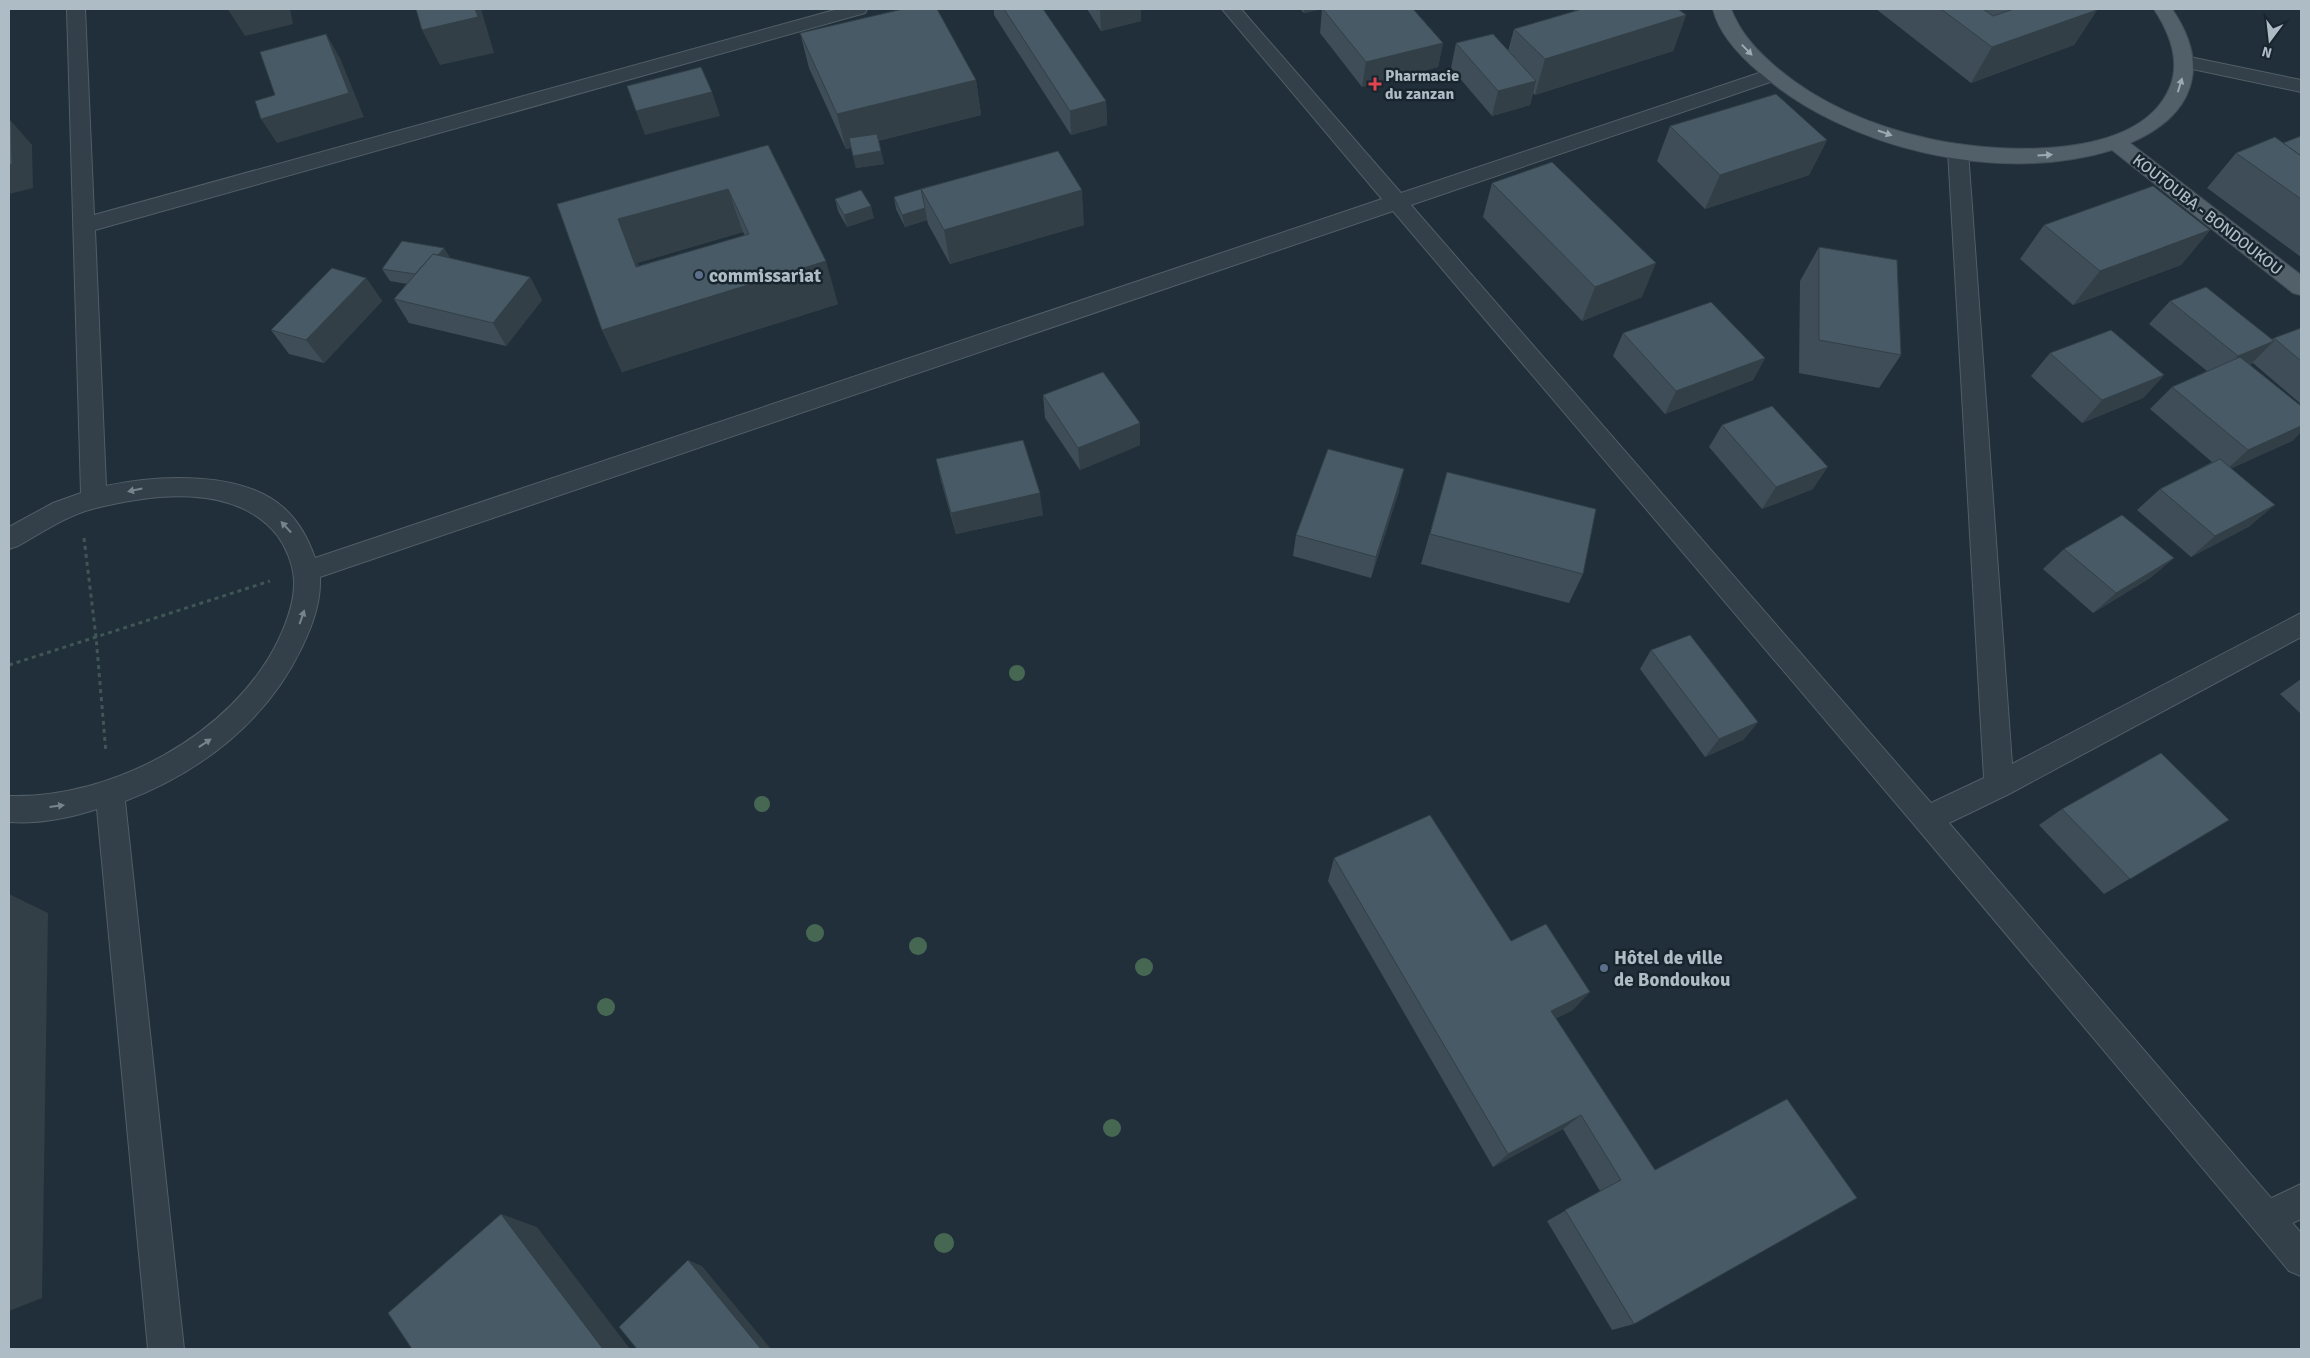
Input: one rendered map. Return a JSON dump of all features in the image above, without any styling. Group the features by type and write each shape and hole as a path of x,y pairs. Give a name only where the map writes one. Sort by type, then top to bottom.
{"main road":[{"path":"1722,9 1724,16 1742,46 1772,75 1809,100 1854,122 1904,140 1958,151 2001,156 2043,156 2082,151 2115,142 2146,128 2168,109 2181,86 2185,62 2179,36 2164,9"},
{"name":"KOUTOUBA - BONDOUKOU","path":"2115,142 2301,287"}],"street":[{"path":"76,9 94,499"},
{"path":"85,225 858,9"},
{"path":"1231,9 1927,819 2301,1259"},
{"path":"2185,62 2301,86"},
{"path":"307,571 1772,75"},
{"path":"1958,151 1999,785"},
{"path":"9,539 42,519 94,499 145,488 193,486 236,494 271,511 294,537 307,571 305,609 290,652 260,694 218,734 168,768 110,793 62,806 9,809"},
{"path":"1927,819 1999,785 2301,624"},
{"path":"110,793 166,1349"},
{"path":"2267,1218 2301,1201"}],"path":[{"path":"94,499 82,524 96,637 110,793"},
{"path":"9,665 307,571"}],"building":[{"path":"416,9 475,9 478,17 422,30"},
{"path":"903,9 937,9 976,80 837,114 800,33"},
{"path":"1004,9 1043,9 1106,101 1070,111"},
{"path":"1323,9 1413,9 1443,43 1366,62"},
{"path":"1582,9 1678,9 1686,15 1545,59 1514,29"},
{"path":"1941,9 1983,9 1993,16 2014,9 2097,10 1992,47"},
{"path":"326,34 349,93 261,119 255,101 275,95 260,52"},
{"path":"1493,34 1536,81 1498,91 1456,43"},
{"path":"701,67 712,92 636,111 627,86"},
{"path":"1776,94 1827,140 1720,175 1670,126"},
{"path":"9,121 11,121 12,164 9,165"},
{"path":"877,134 881,151 853,156 849,138"},
{"path":"2301,136 2301,156 2283,143"},
{"path":"2275,137 2301,156 2301,199 2236,153"},
{"path":"768,145 826,261 602,330 557,204","holes":["728,189 749,234 636,267 618,219"]},
{"path":"1058,151 1082,190 944,230 921,189"},
{"path":"1552,162 1656,263 1595,287 1492,183"},
{"path":"931,186 921,189 925,208 902,215 894,197"},
{"path":"2153,186 2210,230 2100,271 2044,225"},
{"path":"861,190 871,206 844,215 835,199"},
{"path":"402,241 444,248 438,255 433,254 415,274 382,269"},
{"path":"1819,247 1897,260 1901,355 1819,340"},
{"path":"433,254 530,277 493,323 394,299"},
{"path":"332,268 366,278 306,340 271,330"},
{"path":"2206,287 2274,341 2238,356 2170,301"},
{"path":"1711,302 1765,358 1676,391 1623,333"},
{"path":"2301,328 2301,361 2274,338"},
{"path":"2111,330 2164,375 2102,400 2050,353"},
{"path":"2240,357 2301,406 2301,426 2248,450 2172,387"},
{"path":"1103,372 1140,423 1078,448 1043,395"},
{"path":"1772,406 1828,467 1776,487 1722,425"},
{"path":"1023,440 1040,493 951,513 936,459"},
{"path":"1328,449 1404,469 1376,557 1296,535"},
{"path":"2220,459 2275,505 2215,536 2160,489"},
{"path":"1447,472 1596,509 1583,574 1430,534"},
{"path":"2122,515 2174,558 2116,593 2064,549"},
{"path":"1690,635 1758,722 1719,739 1651,650"},
{"path":"2161,753 2229,820 2130,879 2062,809"},
{"path":"1430,815 1511,941 1546,924 1590,992 1551,1011 1655,1170 1787,1099 1857,1198 1634,1324 1565,1210 1621,1180 1581,1115 1508,1154 1334,858"},
{"path":"501,1214 603,1349 412,1349 388,1313"},
{"path":"688,1260 761,1349 637,1349 619,1327"}],"place":[{"name":"Pharmacie du zanzan","path":"1375,84"},
{"name":"commissariat","path":"699,275"},
{"name":"Hôtel de ville de Bondoukou","path":"1604,968"}]}
